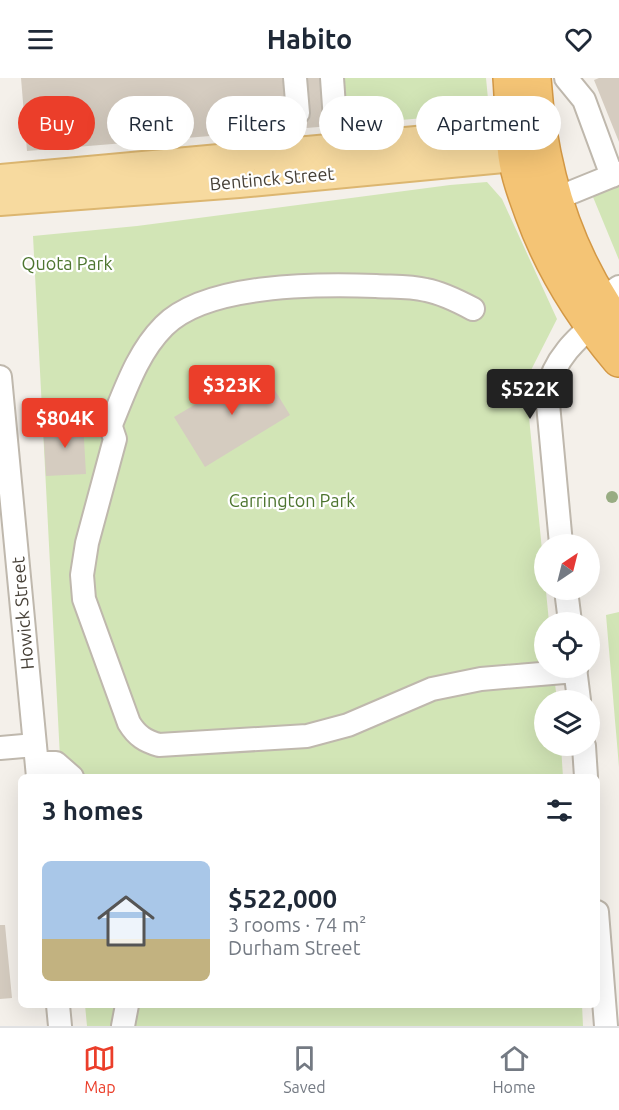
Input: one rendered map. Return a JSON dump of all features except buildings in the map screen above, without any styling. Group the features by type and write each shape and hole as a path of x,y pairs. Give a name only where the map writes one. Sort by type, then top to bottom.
{"highway":[{"path":"538,96 542,79"},
{"path":"527,150 520,183 541,237 561,279 607,310"},
{"path":"531,150 555,199 577,258 607,310 619,360"}],"main road":[{"name":"Bentinck Street","path":"0,179 237,158 338,161 461,150"},
{"name":"Bentinck Street","path":"0,201 237,158"}],"street":[{"path":"295,78 297,96"},
{"path":"332,78 338,161"},
{"path":"542,79 584,100 616,175 555,199"},
{"path":"473,309 426,290 344,285 235,294 182,312 165,325 140,357 112,422 111,428 116,439 85,551 82,575 84,599 129,723 139,736 159,745 307,736 348,725 432,689 534,674"},
{"path":"560,534 548,393 554,370 561,358 570,346 607,310"},
{"name":"Howick Street","path":"0,377 37,762"},
{"path":"0,748 37,762 56,763 69,774"},
{"path":"585,756 586,774"},
{"path":"600,950 606,1026"},
{"path":"58,1008 60,1026"},
{"path":"123,1026 126,1008"}],"green space":[{"path":"343,78 486,78 488,96 416,96 416,119 404,120 404,96 345,96"},
{"name":"Carrington Park","path":"487,182 502,199 557,319 527,378 540,534 534,534 534,600 547,600 548,612 534,612 534,678 554,678 556,690 534,690 534,756 562,756 563,774 61,774 33,236 137,226"},
{"path":"619,184 619,260 593,197"},
{"path":"619,612 619,767 606,615"},
{"path":"85,1008 582,1008 583,1026 87,1026"}],"park label":[{"name":"Quota Park","path":"67,264"}]}
